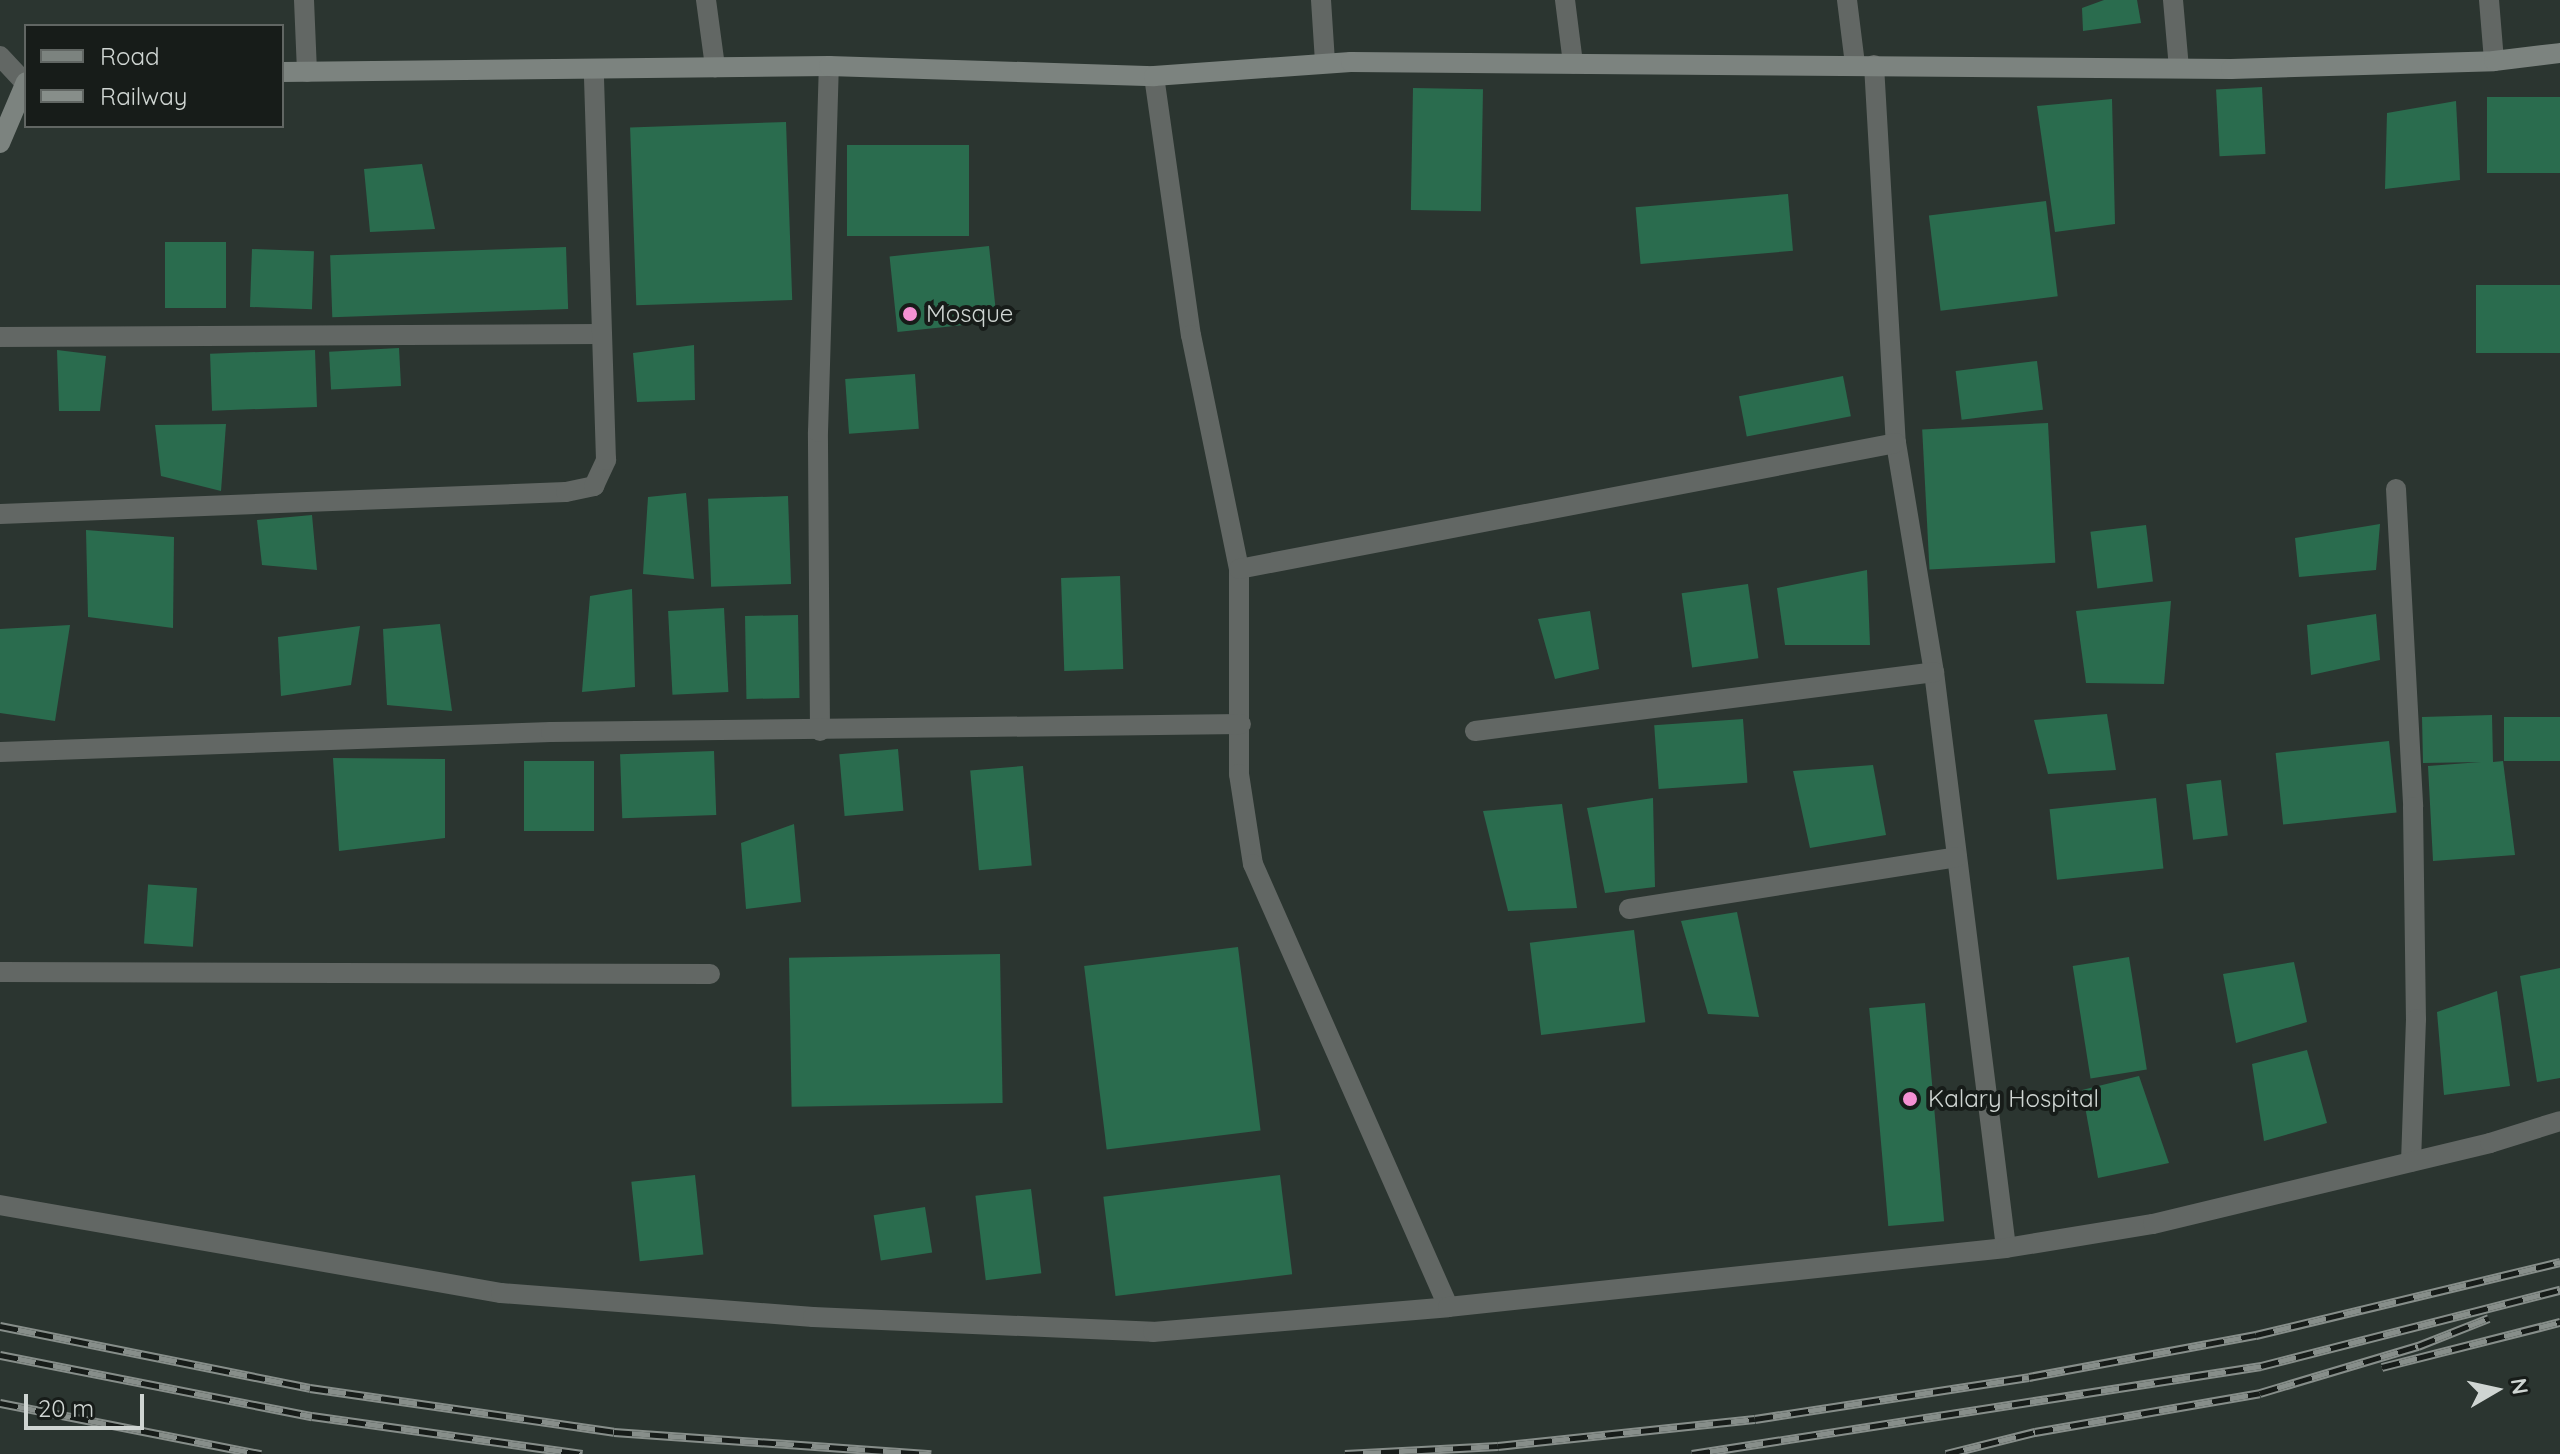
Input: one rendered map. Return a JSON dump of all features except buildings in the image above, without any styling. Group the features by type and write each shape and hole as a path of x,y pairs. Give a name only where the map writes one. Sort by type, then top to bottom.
{"main road":[{"path":"284,72 829,66 1154,76 1325,62 2179,68 2494,61 2560,53"},
{"path":"0,143 24,84"}],"street":[{"path":"304,0 307,72"},
{"path":"706,0 715,67"},
{"path":"1321,0 1325,62"},
{"path":"1565,0 1573,63"},
{"path":"1847,0 1865,64 1896,443 1934,672 2006,1248"},
{"path":"2173,0 2179,68"},
{"path":"2489,0 2494,61"},
{"path":"0,56 24,81"},
{"path":"820,731 818,416 829,66"},
{"path":"0,514 584,490 594,486 606,460 599,334 594,70"},
{"path":"1154,76 1191,335 1239,569 1239,774 1253,864 1448,1307"},
{"path":"0,337 599,334"},
{"path":"1239,569 1896,443"},
{"path":"2396,489 2413,807 2416,1019 2411,1162"},
{"path":"1475,731 1934,672"},
{"path":"0,752 551,732 1241,724"},
{"path":"1629,909 1957,857"},
{"path":"0,972 710,974"},
{"path":"0,1205 501,1293 813,1317 1153,1332 1448,1307 2006,1248 2153,1224 2411,1162 2560,1121"}],"railway":[{"path":"1345,1454 1498,1446 1755,1419 2029,1377 2256,1335 2560,1262"},
{"path":"1692,1454 2261,1366 2560,1290"},
{"path":"1946,1454 2035,1432 2260,1393 2418,1346 2489,1318"},
{"path":"2382,1367 2560,1322"},
{"path":"0,1326 310,1388 614,1432 931,1454"},
{"path":"0,1355 312,1416 582,1454"},
{"path":"0,1403 261,1454"}],"place":[{"name":"Mosque","path":"910,314"},
{"name":"Kalary Hospital","path":"1910,1099"}]}
